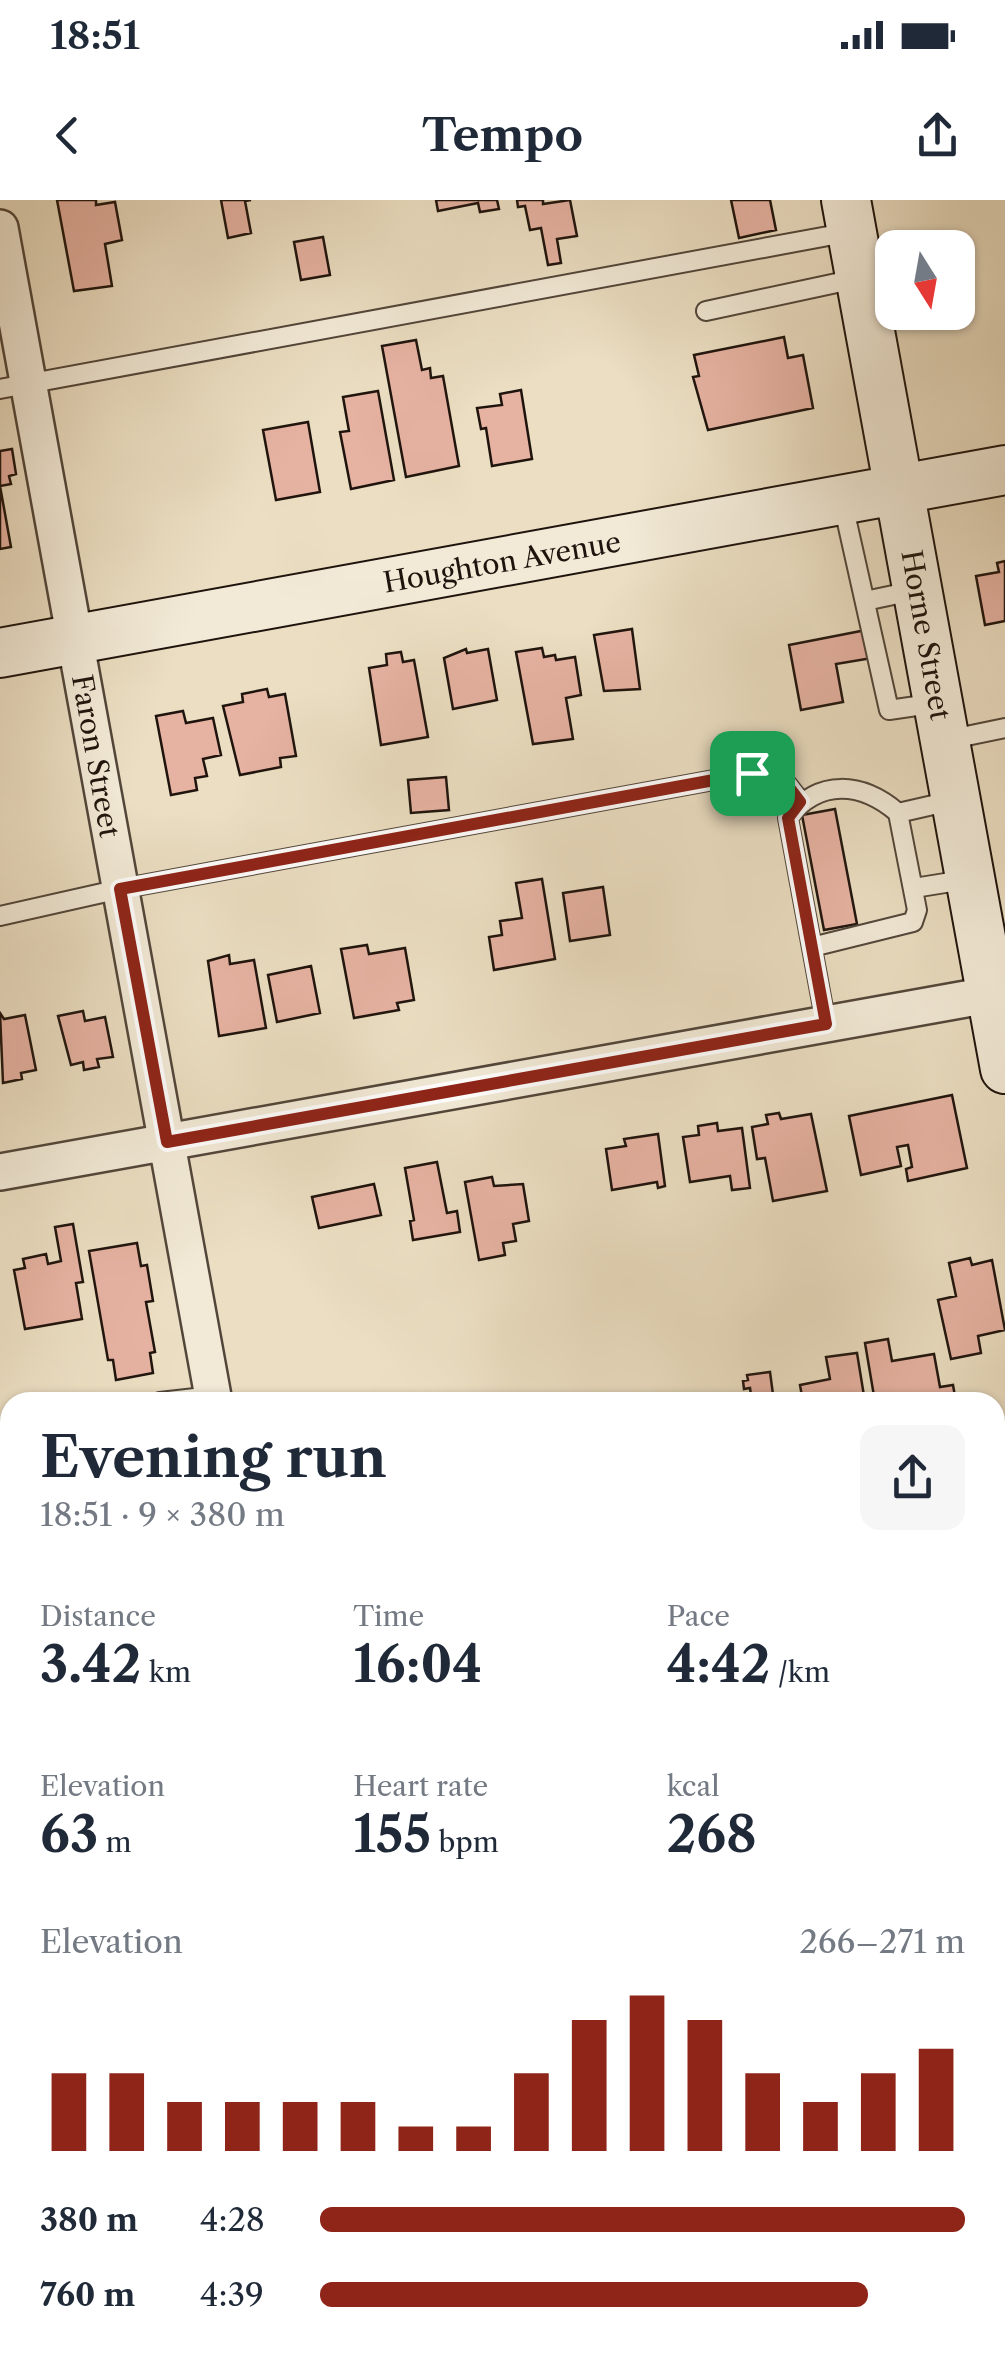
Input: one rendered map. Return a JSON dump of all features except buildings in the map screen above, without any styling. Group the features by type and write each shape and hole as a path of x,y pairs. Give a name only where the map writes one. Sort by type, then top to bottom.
{"street":[{"name":"Horne Street","path":"849,216 970,879 998,993 1005,1069"},
{"name":"Faron Street","path":"0,228 14,386 75,640 212,1392"},
{"name":"Houghton Avenue","path":"0,653 1005,470"},
{"path":"0,1172 998,993"}],"lane":[{"path":"14,386 849,216"},
{"path":"706,312 860,278"},
{"path":"842,500 889,710 1005,728"},
{"path":"865,600 917,590"},
{"path":"0,916 120,889 752,773 778,773 800,802"},
{"path":"812,947 913,922 917,910 898,813 860,788 826,790 800,802 788,818 826,1024"},
{"path":"898,813 956,800"},
{"path":"914,888 970,879"}],"route":[{"path":"752,773 778,773 800,802 788,818 826,1024 167,1142 120,889 752,773"}]}
